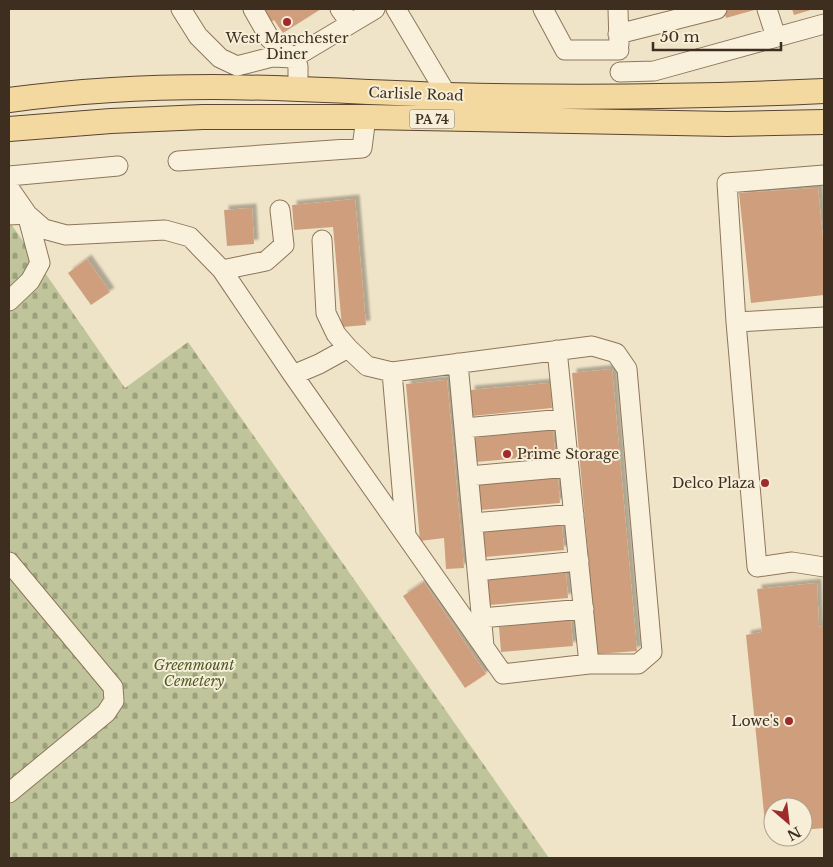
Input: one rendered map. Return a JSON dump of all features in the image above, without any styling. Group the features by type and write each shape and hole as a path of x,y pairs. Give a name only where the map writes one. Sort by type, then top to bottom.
{"main road":[{"name":"Carlisle Road","path":"9,100 44,95 133,89 215,87 447,95 624,98 824,92"},
{"name":"Carlisle Road","path":"9,129 111,121 203,117 366,117 727,124 824,122"}],"street":[{"path":"181,9 198,36 220,58 237,66 272,57 293,58 344,16 375,9"},
{"path":"253,9 270,39 293,58 298,66 298,90"},
{"path":"396,9 447,95"},
{"path":"543,9 565,50 619,42 717,9"},
{"path":"618,9 620,72 624,98"},
{"path":"767,9 776,37"},
{"path":"620,72 654,70 824,24"},
{"path":"178,161 362,148 366,117"},
{"path":"9,176 118,166"},
{"path":"824,175 727,183 736,322 757,567 792,562 824,567"},
{"path":"9,188 18,215 40,263 30,280 9,300"},
{"path":"222,270 266,261 284,245 280,210"},
{"path":"18,215 44,229 66,235 166,230 190,237 222,270 293,375 503,674 589,664 638,664 652,652 627,369 616,354 592,346 392,372 367,366 336,334 326,313 322,240"},
{"path":"736,322 824,317"},
{"path":"293,375 319,364 348,348"},
{"path":"557,350 589,664"},
{"path":"458,363 484,647"},
{"path":"392,372 406,537"},
{"path":"464,428 564,419"},
{"path":"469,476 569,467"},
{"path":"473,523 574,514"},
{"path":"477,571 578,560"},
{"path":"9,562 113,687 114,701 106,713 9,793"},
{"path":"481,618 584,609"}],"green space":[{"name":"Greenmount Cemetery","path":"9,221 125,388 188,342 549,858 9,858"}],"building":[{"name":"West Manchester Diner","path":"256,9 321,9 283,33 274,20 266,25"},
{"path":"724,9 758,9 726,18"},
{"path":"792,9 814,9 794,15"},
{"path":"818,188 824,250 824,295 751,303 739,193"},
{"path":"355,199 366,325 342,327 333,227 294,230 292,205"},
{"path":"252,208 254,244 227,246 224,210"},
{"path":"87,259 110,292 91,305 68,273"},
{"path":"612,369 637,651 597,654 572,373"},
{"path":"447,380 464,568 446,569 444,538 420,541 406,384"},
{"path":"550,383 552,408 472,416 470,390"},
{"path":"553,430 555,455 476,462 474,438"},
{"path":"558,478 560,503 480,510 478,485"},
{"path":"562,525 564,550 485,557 482,532"},
{"path":"566,573 568,598 489,605 487,580"},
{"path":"424,582 486,674 465,688 403,596"},
{"name":"Lowe's","path":"817,583 819,627 824,626 824,828 813,829 813,797 763,797 763,803 746,635 762,632 757,589"},
{"path":"571,620 573,646 501,652 499,627"}],"place":[{"name":"West Manchester Diner","path":"287,22"},
{"name":"Prime Storage","path":"507,454"},
{"name":"Delco Plaza","path":"765,483"},
{"name":"Lowe's","path":"789,721"}]}
